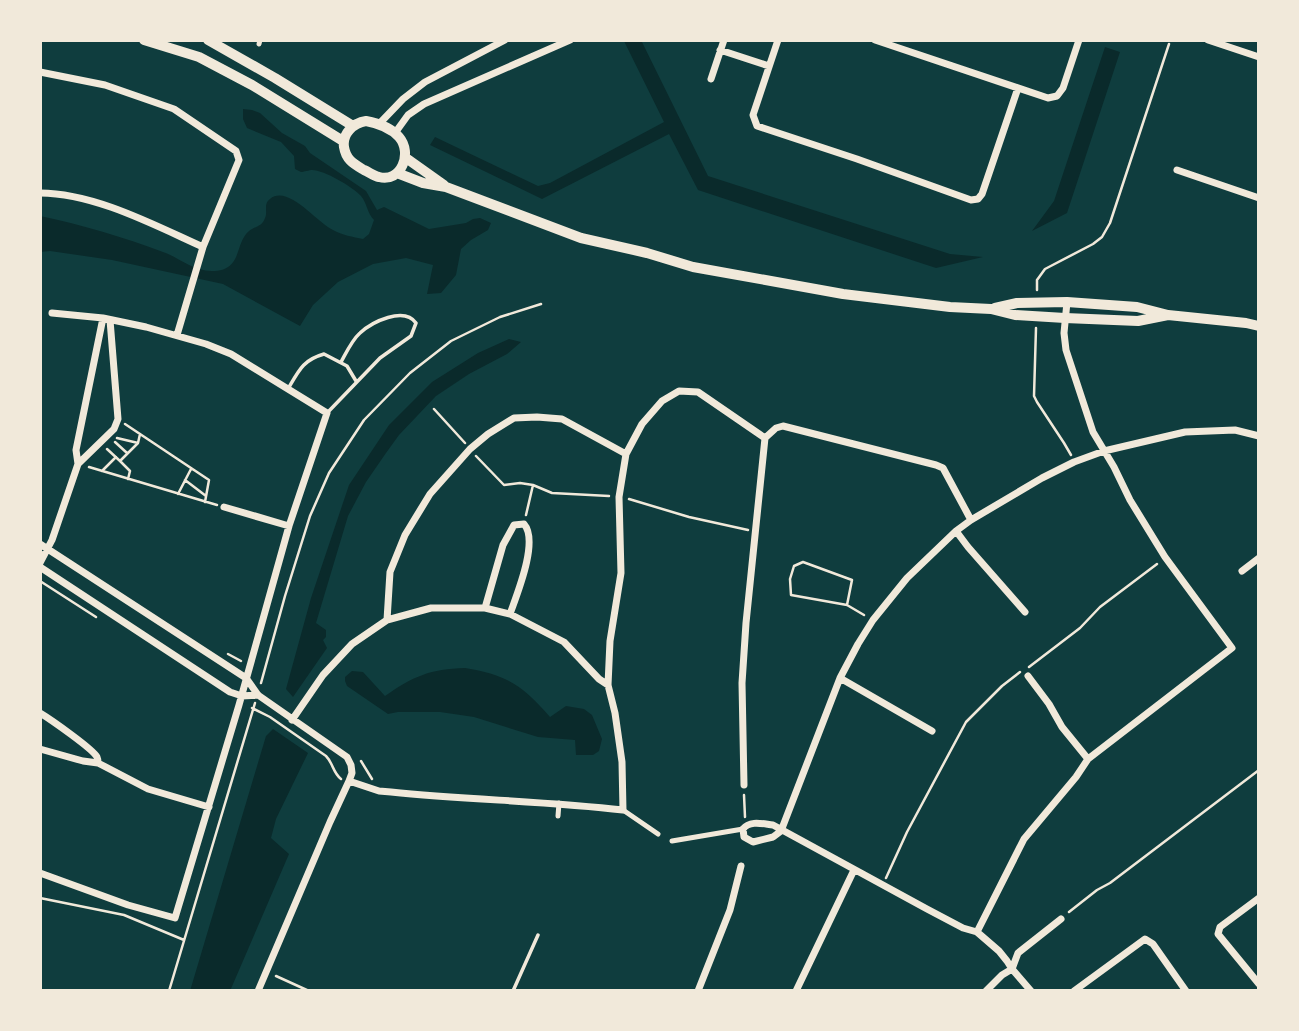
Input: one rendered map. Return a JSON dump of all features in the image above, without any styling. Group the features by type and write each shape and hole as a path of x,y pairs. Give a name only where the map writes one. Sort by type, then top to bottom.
{"main road":[{"path":"144,40 199,57 252,85 344,141"},
{"path":"208,40 354,126"},
{"path":"366,121 379,124 401,138 406,158 397,173 388,178 379,178 352,163 345,152 344,141 354,126 366,121"},
{"path":"406,158 446,187"},
{"path":"397,173 423,183 446,187 581,238 693,267 844,294 939,306 991,309 1015,314 1138,321 1168,315"},
{"path":"991,309 1017,303 1066,302 1137,307 1168,315 1259,326"}],"street":[{"path":"379,124 403,99 425,82 505,40"},
{"path":"395,133 408,116 424,104 570,40"},
{"path":"711,79 724,40"},
{"path":"778,40 753,115 757,126 971,200 978,200 982,194 1018,88"},
{"path":"875,40 895,43 1048,97 1057,96 1063,88 1079,40"},
{"path":"1208,40 1226,43 1259,57"},
{"path":"720,50 769,66"},
{"path":"40,72 106,85 174,109 236,151 239,160 203,247 177,335"},
{"path":"1177,170 1259,198"},
{"path":"40,193 57,193 120,210 203,247"},
{"path":"977,932 1024,839 1088,759 1232,648 1165,557 1093,432 1066,350 1066,302"},
{"path":"40,873 128,905 175,918 242,696 289,526 327,413 231,354 146,327 52,313"},
{"path":"106,319 118,419 114,429 78,464 40,565 230,692 242,696 258,695"},
{"path":"78,464 76,450 106,319"},
{"path":"623,810 622,762 608,685 610,641 621,573 619,497 626,454 642,424 662,401 679,391 698,392 765,438"},
{"path":"387,620 390,572 405,535 430,494 488,433 514,418 562,419 626,454"},
{"path":"744,785 742,682 765,438 776,428 783,426 936,465 943,468 971,520"},
{"path":"744,827 744,837 753,842 772,837 781,831 840,678 858,644 873,620 907,578 956,531 1042,478 1104,450 1185,432 1235,430 1259,436"},
{"path":"224,507 289,526"},
{"path":"485,608 503,545 514,525 524,524 528,529 529,540 526,570 510,614"},
{"path":"956,531 1025,612"},
{"path":"40,544 246,678 258,695 347,757 351,765 349,781 258,991"},
{"path":"1242,571 1259,558"},
{"path":"292,720 323,675 352,644 387,620 431,608 485,608 510,614 564,642 608,685"},
{"path":"1028,676 1062,727 1088,759"},
{"path":"840,678 932,731"},
{"path":"40,713 88,748 97,756 98,763"},
{"path":"40,749 98,763 148,789 209,807"},
{"path":"349,781 379,791 623,810 658,834"},
{"path":"558,816 559,803"},
{"path":"672,841 760,823 773,825 963,928 977,932 999,951 1031,991"},
{"path":"698,991 730,910 741,866"},
{"path":"796,991 854,870"},
{"path":"1259,898 1220,927 1219,934 1259,984"},
{"path":"986,991 1002,975 1012,970 1018,953 1061,919"},
{"path":"1074,991 1145,939 1153,944 1186,991"}],"lane":[{"path":"327,413 380,358 411,336 416,323 408,316 384,318 358,334 341,362"},
{"path":"288,389 301,367 311,358 324,354 341,362 353,373 356,381"},
{"path":"513,991 538,935"}],"path":[{"path":"1037,280 1045,269 1102,237 1110,223 1169,44"},
{"path":"169,991 285,596 310,516 329,473 364,420 410,373 451,341 500,317 541,304"},
{"path":"1034,375 1034,396 1074,462"},
{"path":"434,409 504,485 533,485 552,493 619,497 690,517 755,531"},
{"path":"118,419 209,480 205,502"},
{"path":"120,461 138,443 140,434"},
{"path":"107,435 138,443"},
{"path":"107,435 127,453"},
{"path":"100,443 130,471 128,479"},
{"path":"116,457 101,471 224,507"},
{"path":"178,494 191,468"},
{"path":"185,480 206,496"},
{"path":"524,524 533,485"},
{"path":"882,885 966,722 1002,686 1080,628 1100,607 1165,557"},
{"path":"847,605 852,580 803,562 794,566 790,579 792,596 847,605 873,620"},
{"path":"1061,919 1259,770"},
{"path":"744,785 744,827"},
{"path":"40,898 124,915 184,940"},
{"path":"267,971 309,991"}],"water":[{"path":"641,40 708,176 950,254 983,257 936,268 698,190 669,134 542,199 430,145 435,137 538,186 550,183 664,122 624,41"},
{"path":"1105,47 1120,52 1067,213 1032,231 1054,201"},
{"path":"243,109 260,113 282,133 305,146 310,153 366,191 377,210 384,207 429,229 480,218 491,223 488,230 461,249 456,275 441,293 427,294 433,265 406,258 373,264 338,282 313,305 300,326 223,284 112,260 40,252 40,216 133,241 199,269 222,270 233,262 244,236 264,221 268,201 277,196 294,200 336,232 363,239 369,234 374,220 357,192 324,173 312,170 301,172 295,169 294,156 281,142 247,128"},
{"path":"509,339 521,342 507,354 469,374 436,396 399,435 366,482 348,516 316,623 326,630 323,640 327,648 293,697 286,689 311,598 349,485 389,425 432,382 478,353"},
{"path":"465,668 492,674 513,683 550,717 566,706 584,709 592,715 602,739 599,751 593,755 576,755 575,740 538,737 474,717 440,712 388,714 347,686 345,681 345,677 352,671 363,672 385,696 423,675"},
{"path":"273,729 308,753 276,819 271,838 289,854 230,991 190,991 266,736"}]}
